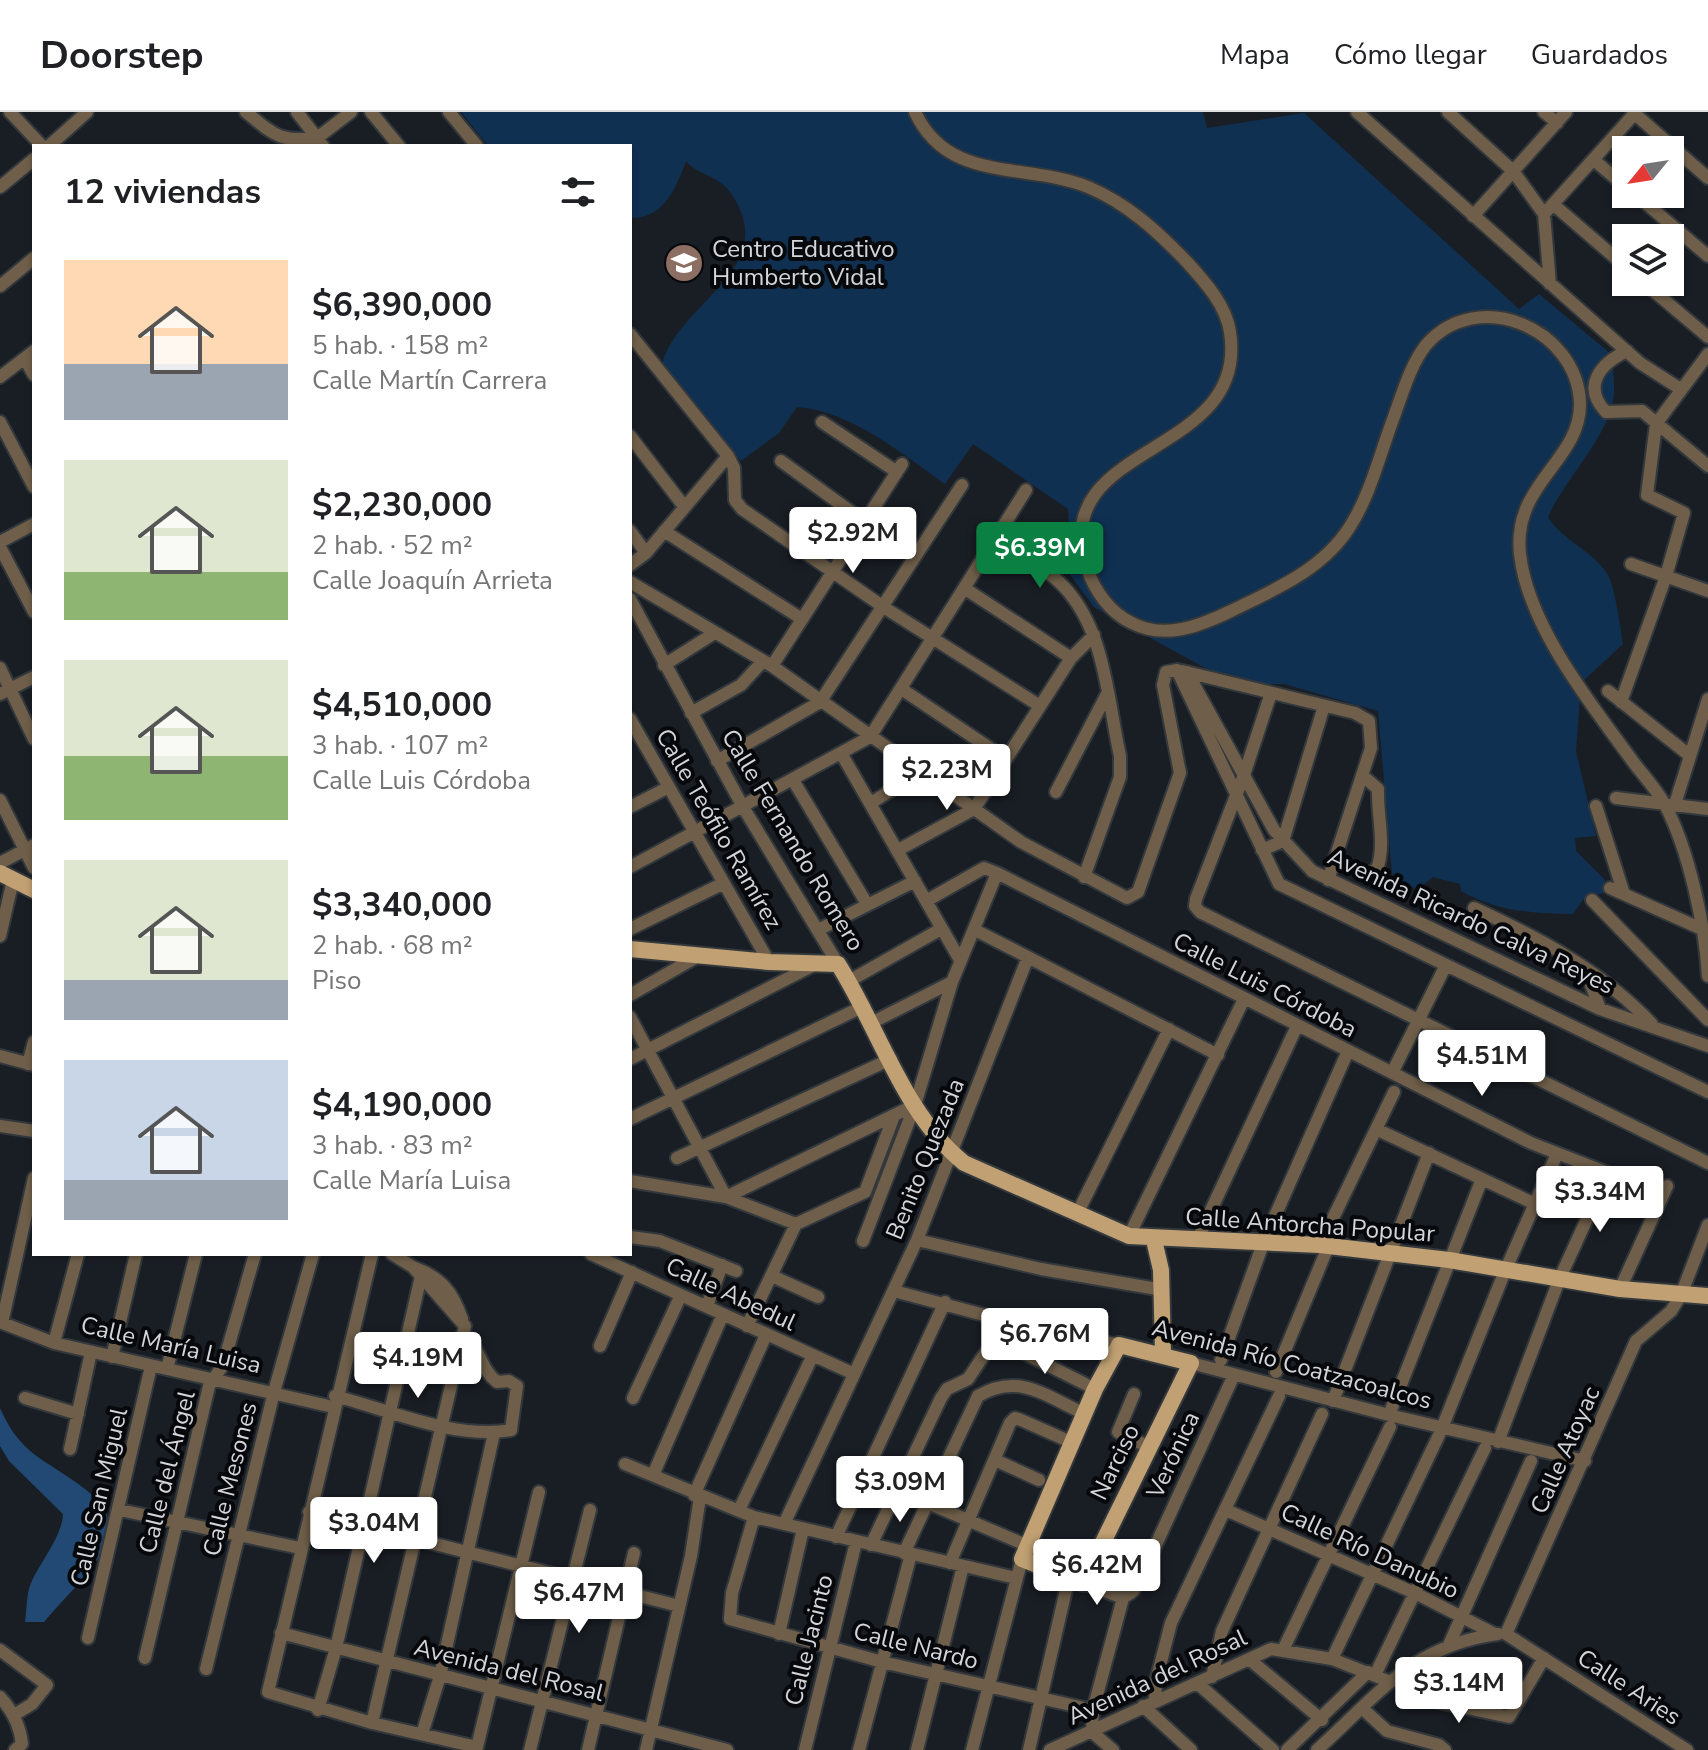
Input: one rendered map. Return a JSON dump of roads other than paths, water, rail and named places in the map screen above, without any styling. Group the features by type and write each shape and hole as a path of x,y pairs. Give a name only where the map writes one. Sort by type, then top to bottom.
{"main road":[{"path":"6,876 32,889"},
{"path":"632,949 769,962 838,964"},
{"name":"Calle Fernando Romero","path":"838,964 864,1006 915,1105 952,1153"},
{"name":"Calle Antorcha Popular","path":"952,1153 964,1163 1129,1236 1154,1240 1198,1238 1324,1246 1449,1260 1620,1289 1708,1296"},
{"path":"1154,1240 1163,1290 1163,1353"},
{"path":"1076,1580 1024,1552 1095,1389 1119,1345"},
{"name":"Avenida Río Coatzacoalcos","path":"1119,1345 1163,1353 1191,1363"},
{"name":"Narciso","path":"1076,1580 1191,1363"}],"street":[{"path":"10,112 40,144"},
{"path":"51,144 87,112"},
{"path":"246,112 267,129 294,143 320,142 351,112"},
{"path":"297,112 320,142"},
{"path":"371,112 397,144"},
{"path":"449,112 475,144"},
{"path":"915,112 933,141 952,156 976,166 1043,175 1083,185 1140,217 1218,299 1230,328 1232,361 1224,389 1208,410 1179,433 1130,460 1107,479 1085,514 1085,561 1093,583 1109,607 1131,623 1155,631 1198,626 1276,590 1320,561 1350,527 1405,387 1426,346 1448,329 1476,318 1500,317 1519,320 1547,336 1571,369 1580,402 1576,428 1527,499 1521,518 1520,556 1526,581 1571,674 1670,804 1704,930 1708,976"},
{"path":"1357,112 1607,334 1679,388"},
{"path":"1448,112 1513,171 1549,209 1612,256"},
{"path":"1544,112 1557,123"},
{"path":"1473,216 1566,112"},
{"path":"1550,284 1549,209 1636,113 1707,176"},
{"path":"0,187 32,161"},
{"path":"1595,161 1612,175"},
{"path":"1651,208 1708,256"},
{"path":"0,286 32,260"},
{"path":"1660,296 1708,337"},
{"path":"1607,334 1606,360 1598,374 1598,404 1606,412 1642,411 1706,459"},
{"path":"632,336 728,456 734,468 735,500 885,608 1040,706"},
{"path":"1606,360 1627,351"},
{"path":"1621,702 1666,576 1684,513 1647,495 1656,424 1679,388 1708,354"},
{"path":"0,377 29,355"},
{"path":"0,422 32,483"},
{"path":"691,713 741,685 767,663 802,619 900,468 822,422"},
{"path":"632,439 683,505"},
{"path":"632,564 646,553 683,505 728,456"},
{"path":"781,461 865,522"},
{"path":"717,761 820,702 885,608 962,485"},
{"path":"632,866 870,737 903,690 1026,490"},
{"path":"32,525 0,544 32,608"},
{"path":"664,531 802,619"},
{"path":"632,534 646,553"},
{"path":"995,539 1057,580 1081,607 1094,635 1120,777 1084,877"},
{"path":"1631,564 1708,591"},
{"path":"632,583 713,634 767,663 1021,842 1127,898 1135,895 1180,773 1163,685 1177,671"},
{"path":"964,588 1071,658"},
{"name":"Calle Fernando Romero","path":"632,603 743,807 838,964"},
{"path":"664,665 713,634"},
{"path":"898,850 974,809 1071,658 1094,635"},
{"path":"0,668 5,691 32,736"},
{"path":"1177,671 1355,713 1369,721 1371,748 1328,880"},
{"path":"1177,671 1279,884 1708,1092"},
{"name":"Avenida Ricardo Calva Reyes","path":"1177,671 1283,841 1312,871 1600,1009 1708,1046"},
{"path":"5,691 32,678"},
{"path":"903,690 1006,759"},
{"path":"1608,691 1689,755"},
{"path":"1271,693 1195,906 1708,1163"},
{"path":"1056,792 1107,694"},
{"path":"1670,804 1707,703"},
{"path":"1262,850 1283,841 1324,706"},
{"name":"Calle Teófilo Ramírez","path":"635,739 669,787 769,962"},
{"path":"841,753 960,960"},
{"path":"871,803 920,772"},
{"path":"1362,775 1378,789 1377,819 1384,851 1377,869 1370,873"},
{"path":"793,780 867,904"},
{"path":"632,806 669,787"},
{"path":"1616,798 1708,809"},
{"path":"0,800 29,848 0,863"},
{"path":"1596,806 1624,894"},
{"path":"863,1241 915,1105 960,960 997,873 984,868 926,901"},
{"name":"Calle Luis Córdoba","path":"997,873 1392,1073 1557,1154 1608,1173 1559,1280"},
{"path":"0,936 6,876"},
{"path":"818,930 915,881"},
{"path":"632,928 724,883"},
{"path":"1610,888 1704,930"},
{"path":"1592,900 1708,1020"},
{"path":"1474,908 1542,940 1632,1003 1654,1026"},
{"path":"849,981 941,929"},
{"path":"975,930 1218,1055"},
{"path":"632,994 702,954"},
{"name":"Benito Quezada","path":"784,1524 852,1373 917,1240 1028,957"},
{"path":"632,1058 816,964"},
{"path":"1392,1073 1446,965"},
{"path":"1586,969 1600,1009"},
{"path":"871,1023 952,982"},
{"path":"1129,1236 1244,999"},
{"path":"632,1118 864,1006"},
{"path":"632,1021 701,1145 726,1197"},
{"path":"1198,1238 1297,1026"},
{"path":"1077,1214 1169,1029"},
{"path":"1221,1360 1264,1241 1348,1051"},
{"path":"0,1056 31,1065"},
{"path":"677,1158 891,1059"},
{"path":"1276,1372 1324,1246 1394,1092"},
{"path":"726,1197 915,1105"},
{"path":"747,1326 796,1224 865,1192 894,1116"},
{"path":"0,1126 32,1131"},
{"path":"1378,1130 1533,1203"},
{"path":"1333,1401 1429,1153"},
{"path":"1332,1659 1441,1431 1533,1203 1557,1154"},
{"path":"1388,1681 1332,1659 1283,1650 1330,1557 1390,1421 1482,1179"},
{"path":"632,1181 726,1197 796,1224"},
{"path":"1620,1289 1667,1186"},
{"path":"1,1322 32,1187"},
{"path":"1681,1295 1708,1225"},
{"path":"632,1237 660,1241 736,1271"},
{"path":"917,1240 1041,1269 1163,1290"},
{"path":"54,1343 77,1256"},
{"path":"112,1357 136,1256"},
{"path":"167,1369 195,1256"},
{"name":"Calle del Ángel","path":"145,1658 209,1386 223,1365 254,1256"},
{"name":"Calle Mesones","path":"206,1669 274,1392 312,1256"},
{"path":"371,1256 334,1401 268,1692 318,1710 477,1747 539,1492"},
{"path":"395,1256 417,1272 472,1340 488,1375 497,1382 509,1381 517,1386 511,1430 494,1433 440,1676 422,1734"},
{"name":"Calle Abedul","path":"597,1256 852,1373"},
{"path":"707,1306 722,1265"},
{"path":"318,1710 336,1648 391,1411 417,1272"},
{"path":"600,1346 632,1272"},
{"path":"772,1276 818,1297"},
{"path":"1498,1442 1559,1280"},
{"name":"Avenida Río Coatzacoalcos","path":"894,1291 945,1302 1022,1325 1119,1345"},
{"path":"633,1398 681,1295"},
{"name":"Calle Atoyac","path":"1501,1634 1585,1461 1636,1341 1671,1311 1681,1295"},
{"path":"836,1537 945,1302"},
{"path":"653,1475 723,1314"},
{"name":"Calle María Luisa","path":"1,1322 54,1343 151,1366 274,1392 391,1411 443,1426 494,1433"},
{"path":"372,1723 464,1330"},
{"path":"646,1750 679,1606 697,1496 766,1335"},
{"path":"871,1545 895,1489 947,1389 968,1379 990,1346 1010,1346 1095,1389"},
{"path":"70,1449 91,1352"},
{"path":"739,1510 812,1357"},
{"name":"Avenida Río Coatzacoalcos","path":"1191,1363 1333,1401 1390,1421 1585,1461"},
{"name":"Calle San Miguel","path":"88,1638 151,1366"},
{"name":"Verónica","path":"1092,1732 1093,1710 1123,1598 1133,1591 1142,1575 1234,1375"},
{"path":"859,1750 908,1553 927,1501 978,1396 996,1385 1018,1383 1085,1414"},
{"path":"1134,1394 1118,1432 1149,1447"},
{"path":"1191,1750 1149,1703 1171,1623 1279,1396"},
{"path":"25,1398 78,1414"},
{"path":"1212,1677 1222,1631 1322,1414"},
{"path":"917,1750 936,1674 956,1565 970,1520 1015,1418 1073,1443"},
{"path":"1287,1750 1372,1674 1417,1594 1485,1448"},
{"path":"995,1460 1039,1480"},
{"path":"1448,1647 1531,1461"},
{"path":"625,1464 754,1517 1016,1578"},
{"path":"895,1489 970,1520 1024,1552 972,1750"},
{"path":"120,1510 300,1548"},
{"path":"530,1750 590,1510"},
{"name":"Calle Río Danubio","path":"1226,1510 1501,1634"},
{"path":"309,1512 679,1606"},
{"name":"Calle Nardo","path":"754,1517 732,1593 730,1619 882,1662 1093,1710"},
{"path":"779,1634 803,1529"},
{"name":"Calle Jacinto","path":"805,1750 856,1542"},
{"path":"588,1750 634,1553"},
{"path":"1076,1580 1123,1598"},
{"name":"Narciso","path":"1029,1750 1076,1580"},
{"name":"Avenida del Rosal","path":"281,1633 596,1714 703,1747 727,1750"},
{"path":"1317,1750 1403,1669 1448,1647 1501,1634"},
{"name":"Calle Aries","path":"1501,1634 1544,1658 1683,1749"},
{"name":"Avenida del Rosal","path":"1050,1750 1271,1649 1283,1650"},
{"path":"0,1650 47,1685 32,1704 14,1715"},
{"path":"1415,1697 1509,1717 1544,1658"},
{"path":"1249,1659 1322,1720"},
{"path":"1197,1683 1273,1750"},
{"path":"0,1697 14,1715 22,1744 15,1750"},
{"path":"1363,1709 1379,1727 1439,1745 1445,1750"},
{"path":"1092,1732 1113,1750"},
{"path":"1398,1750 1403,1735"}],"place":[{"name":"Centro Educativo Humberto Vidal","path":"684,263"}]}
